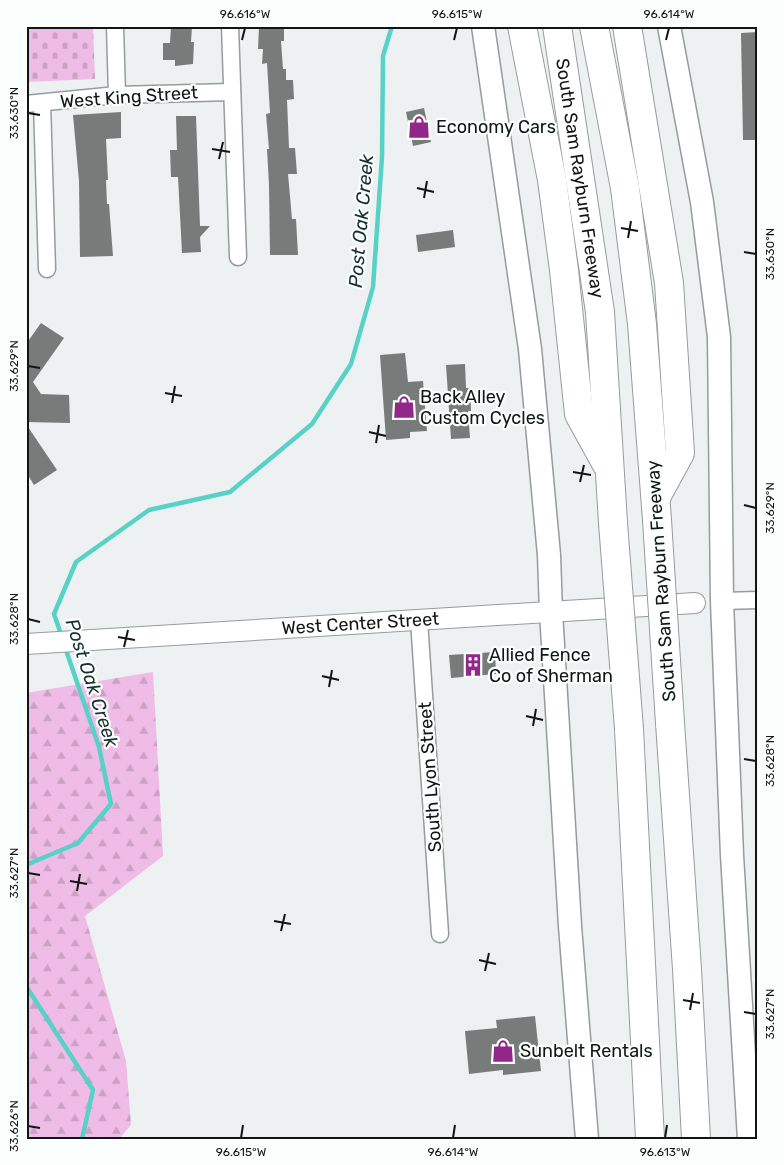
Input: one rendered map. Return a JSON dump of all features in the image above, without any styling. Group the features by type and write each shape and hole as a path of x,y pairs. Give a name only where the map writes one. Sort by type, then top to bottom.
{"highway":[{"path":"522,26 552,180 564,270 579,414 609,469"},
{"name":"South Sam Rayburn Freeway","path":"557,26 600,312 609,469 629,729 650,1139"},
{"name":"South Sam Rayburn Freeway","path":"594,26 625,188 642,324 688,978 696,1139"},
{"path":"627,26 669,283 680,453 656,509"}],"main road":[{"path":"482,26 530,349 549,555 570,926 587,1139"},
{"path":"670,26 702,202 719,337 722,601 732,855 749,1139"}],"street":[{"path":"115,26 117,95"},
{"path":"230,26 238,257"},
{"name":"West King Street","path":"34,104 117,95 232,92"},
{"path":"34,104 46,269"},
{"path":"722,601 758,600"},
{"name":"West Center Street","path":"28,644 695,603"},
{"name":"South Lyon Street","path":"419,620 440,934"}],"green space":[{"path":"26,26 93,26 95,79 26,82"},
{"path":"153,672 163,856 85,916 126,1061 131,1125 119,1139 26,1139 26,693"}],"building":[{"path":"171,26 192,26 191,42 194,42 193,64 175,66 175,60 163,60 163,43 170,43"},
{"path":"259,26 284,26 284,41 281,41 283,69 286,69 286,80 293,80 294,99 287,100 289,148 295,148 297,174 288,174 292,219 296,219 298,255 270,255 267,149 269,149 266,114 270,113 267,63 262,64 263,49 258,49"},
{"path":"758,32 758,140 743,140 741,33"},
{"name":"Economy Cars","path":"424,108 431,142 413,146 406,112"},
{"path":"121,112 121,138 106,139 107,204 109,204 113,256 80,257 79,181 73,115"},
{"path":"176,116 196,116 200,226 210,226 200,237 201,252 182,253 178,177 171,177 170,150 177,150"},
{"path":"453,230 455,247 418,252 416,235"},
{"path":"41,323 64,338 33,382 41,394 69,395 70,423 26,422 26,344"},
{"name":"Back Alley Custom Cycles","path":"405,353 408,382 423,381 427,431 410,432 410,438 386,440 380,355"},
{"path":"465,364 466,388 470,388 471,411 468,411 470,438 451,439 446,365"},
{"path":"26,424 57,470 34,485 26,472"},
{"name":"Allied Fence Co of Sherman","path":"495,652 496,674 451,678 449,655"},
{"name":"Sunbelt Rentals","path":"535,1016 541,1071 503,1075 503,1070 469,1074 465,1031 497,1028 496,1020"}],"waterway":[{"name":"Post Oak Creek","path":"62,637 54,614 76,562 149,510 230,492 312,424 351,364 373,287 382,157 383,56 392,26"},
{"name":"Post Oak Creek","path":"26,865 78,843 111,804 99,747 65,647"},
{"name":"Post Oak Creek","path":"26,986 93,1090 82,1139"}],"place":[{"name":"Economy Cars","path":"419,127"},
{"name":"Back Alley Custom Cycles","path":"404,407"},
{"name":"Allied Fence Co of Sherman","path":"473,665"},
{"name":"Sunbelt Rentals","path":"503,1051"}]}
